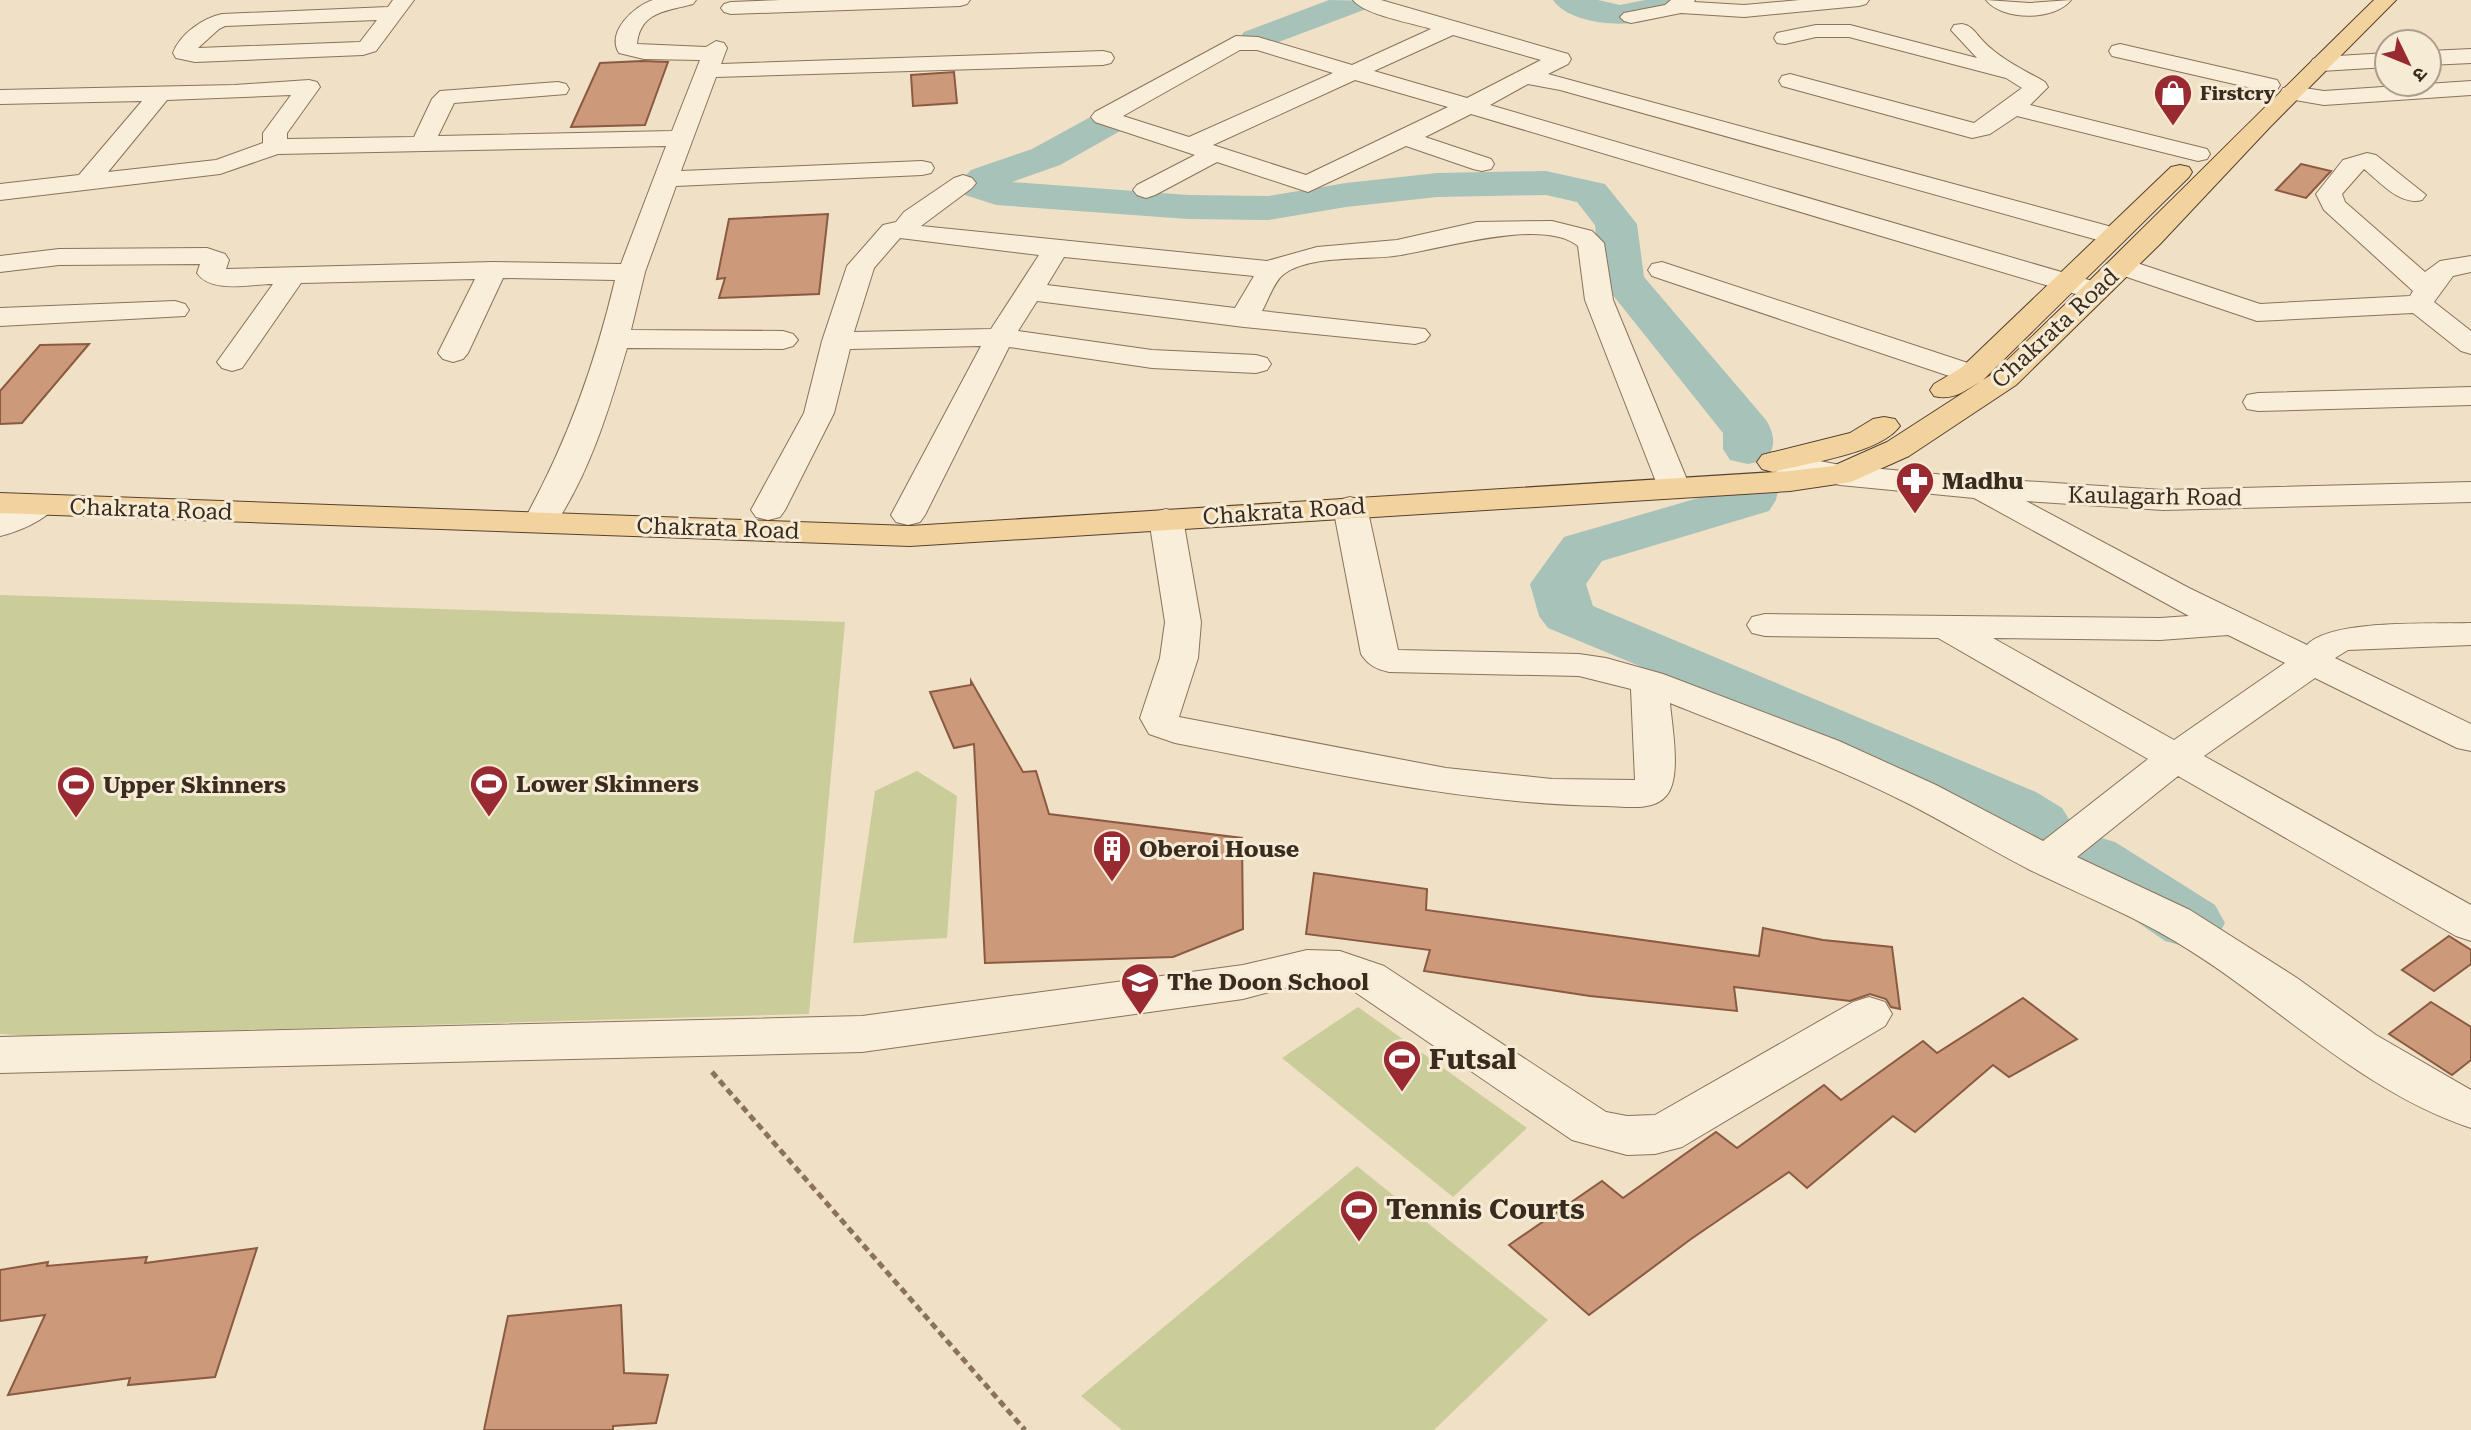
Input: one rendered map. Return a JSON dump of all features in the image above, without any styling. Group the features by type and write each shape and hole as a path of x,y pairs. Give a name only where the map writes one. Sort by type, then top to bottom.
{"main road":[{"name":"Chakrata Road","path":"0,503 546,512 768,510 908,515 1544,469 1790,481 1840,475 1898,449 2005,379 2122,266 2357,0"},
{"name":"Chakrata Road","path":"0,477 909,536 1350,507 1669,476 1773,462 1861,440 1972,374 2198,154 2280,89 2320,64 2386,0"}],"street":[{"path":"260,17 276,0"},
{"path":"686,0 654,6 639,13 625,40 627,48 711,62 1103,58"},
{"path":"546,512 575,456 617,339 631,272 733,4 960,0"},
{"path":"1363,0 1374,6 1560,58 1468,107 1308,184 1103,117 1242,42 1351,72 1468,107 2096,291"},
{"path":"1631,17 1661,13 1682,3 1692,9 1744,10 1859,0"},
{"path":"1996,0 2015,10 2024,10 2044,8 2062,0"},
{"path":"399,6 368,46 355,49 195,55 184,53 185,49 215,22 399,6"},
{"path":"1190,146 1451,28"},
{"path":"1790,81 1972,131 1982,129 2013,108 2037,87 1995,62 1976,47 1962,30"},
{"path":"1785,38 1816,31 1850,31 2021,78"},
{"path":"2120,51 2324,98 2471,88"},
{"path":"2443,57 2471,56"},
{"path":"2320,64 2373,61"},
{"path":"1525,77 1563,84 2114,236"},
{"path":"0,97 309,87 275,133 275,147"},
{"path":"422,145 444,99 448,96 558,89"},
{"path":"87,182 161,93"},
{"path":"2013,108 2198,154"},
{"path":"0,192 220,167 275,147 681,138"},
{"path":"1406,138 1482,164"},
{"path":"1146,190 1215,154"},
{"path":"2413,195 2367,160 2352,165 2329,194 2333,205 2468,340"},
{"path":"665,179 922,169"},
{"path":"903,231 913,218 963,183"},
{"path":"768,510 819,413 837,341 864,260 892,231 1271,270 1293,259 1314,254 1365,252 1409,246 1479,230 1541,228 1588,238 1591,243 1598,300 1669,476"},
{"path":"908,515 1000,337 1056,249"},
{"path":"0,264 59,257 207,256 215,260 212,275 493,270 631,272"},
{"path":"2122,266 2257,312 2277,313 2424,297 2445,267 2471,264"},
{"path":"453,354 493,270"},
{"path":"1244,318 1271,270"},
{"path":"1662,270 1972,374"},
{"path":"232,362 294,274"},
{"path":"1028,291 1244,318 1415,335"},
{"path":"0,317 175,310"},
{"path":"837,341 1000,337 1152,359 1256,364"},
{"path":"617,339 783,340"},
{"path":"2258,402 2471,396"},
{"name":"Kaulagarh Road","path":"1773,462 1840,475 1977,488 2163,500 2471,492"},
{"path":"1977,488 2232,624 2471,738"},
{"path":"0,526 40,505"},
{"path":"1350,507 1368,606 1382,657 1389,661 1578,665 1606,669 1650,682 1825,750 1922,794 2042,858 2175,921 2281,990 2359,1048 2454,1103 2471,1110"},
{"path":"1166,519 1183,622 1179,658 1159,718 1163,725 1175,731 1446,780 1552,792 1643,793 1651,789 1655,782 1650,682"},
{"path":"1765,625 2160,629 2232,624"},
{"path":"1946,627 2471,925"},
{"path":"2042,858 2050,857 2176,757 2311,663 2326,646 2341,639 2471,634"},
{"path":"0,1055 862,1034 1243,982 1307,966 1340,967 1368,978 1590,1126 1614,1135 1641,1138 1665,1133 1869,1014"}],"path":[{"path":"683,1038 1025,1430"}],"green space":[{"name":"Lower Skinners","path":"0,595 845,622 809,1014 34,1036 0,1034"},
{"path":"917,771 957,796 947,938 853,943 875,791"},
{"name":"Futsal","path":"1358,1007 1527,1128 1453,1197 1282,1058"},
{"name":"Tennis Courts","path":"1357,1166 1548,1320 1434,1430 1122,1430 1081,1396"}],"building":[{"path":"668,62 645,125 571,127 600,63"},
{"path":"954,72 957,103 913,106 911,75"},
{"path":"2301,164 2331,171 2306,198 2276,190"},
{"path":"828,214 819,294 719,298 725,278 717,279 729,219"},
{"path":"89,344 22,423 0,424 0,391 40,345"},
{"name":"Oberoi House","path":"971,681 1023,772 1036,771 1049,814 1242,838 1243,929 1173,957 985,963 974,744 954,748 930,692 971,685"},
{"path":"1314,873 1427,889 1426,910 1759,956 1763,928 1823,940 1892,947 1900,1009 1891,1007 1886,999 1870,994 1850,1001 1734,987 1737,1011 1590,996 1424,971 1430,950 1306,934"},
{"path":"2449,936 2471,950 2471,964 2434,991 2402,970"},
{"path":"2023,998 2077,1039 2009,1077 1993,1065 1915,1132 1893,1116 1807,1188 1789,1172 1691,1239 1589,1315 1509,1245 1602,1181 1623,1198 1716,1132 1737,1148 1824,1085 1841,1100 1923,1041 1937,1053"},
{"path":"2431,1002 2471,1027 2471,1060 2452,1075 2389,1034"},
{"path":"257,1248 215,1377 128,1385 130,1378 8,1395 45,1315 0,1321 0,1270 48,1262 47,1266 147,1257 145,1263"},
{"path":"621,1305 624,1373 668,1375 656,1423 613,1426 613,1430 484,1430 508,1316"}],"waterway":[{"path":"1569,0 1620,15 1644,12 1670,0"},
{"path":"1256,39 1357,1"},
{"path":"1109,122 1046,157 985,178 976,185 996,193 1188,207 1268,208 1346,195 1437,185 1546,183 1591,193 1616,224 1622,279 1748,431 1748,449"},
{"path":"1752,491 1750,500 1583,549 1558,584 1568,616 1658,652 2013,807 2039,824"},
{"path":"2091,858 2190,923"}],"place":[{"name":"Firstcry","path":"2173,127"},
{"name":"Madhu","path":"1915,515"},
{"name":"Lower Skinners","path":"489,818"},
{"name":"Upper Skinners","path":"76,819"},
{"name":"Oberoi House","path":"1112,883"},
{"name":"The Doon School","path":"1140,1016"},
{"name":"Futsal","path":"1402,1093"},
{"name":"Tennis Courts","path":"1359,1243"}]}
